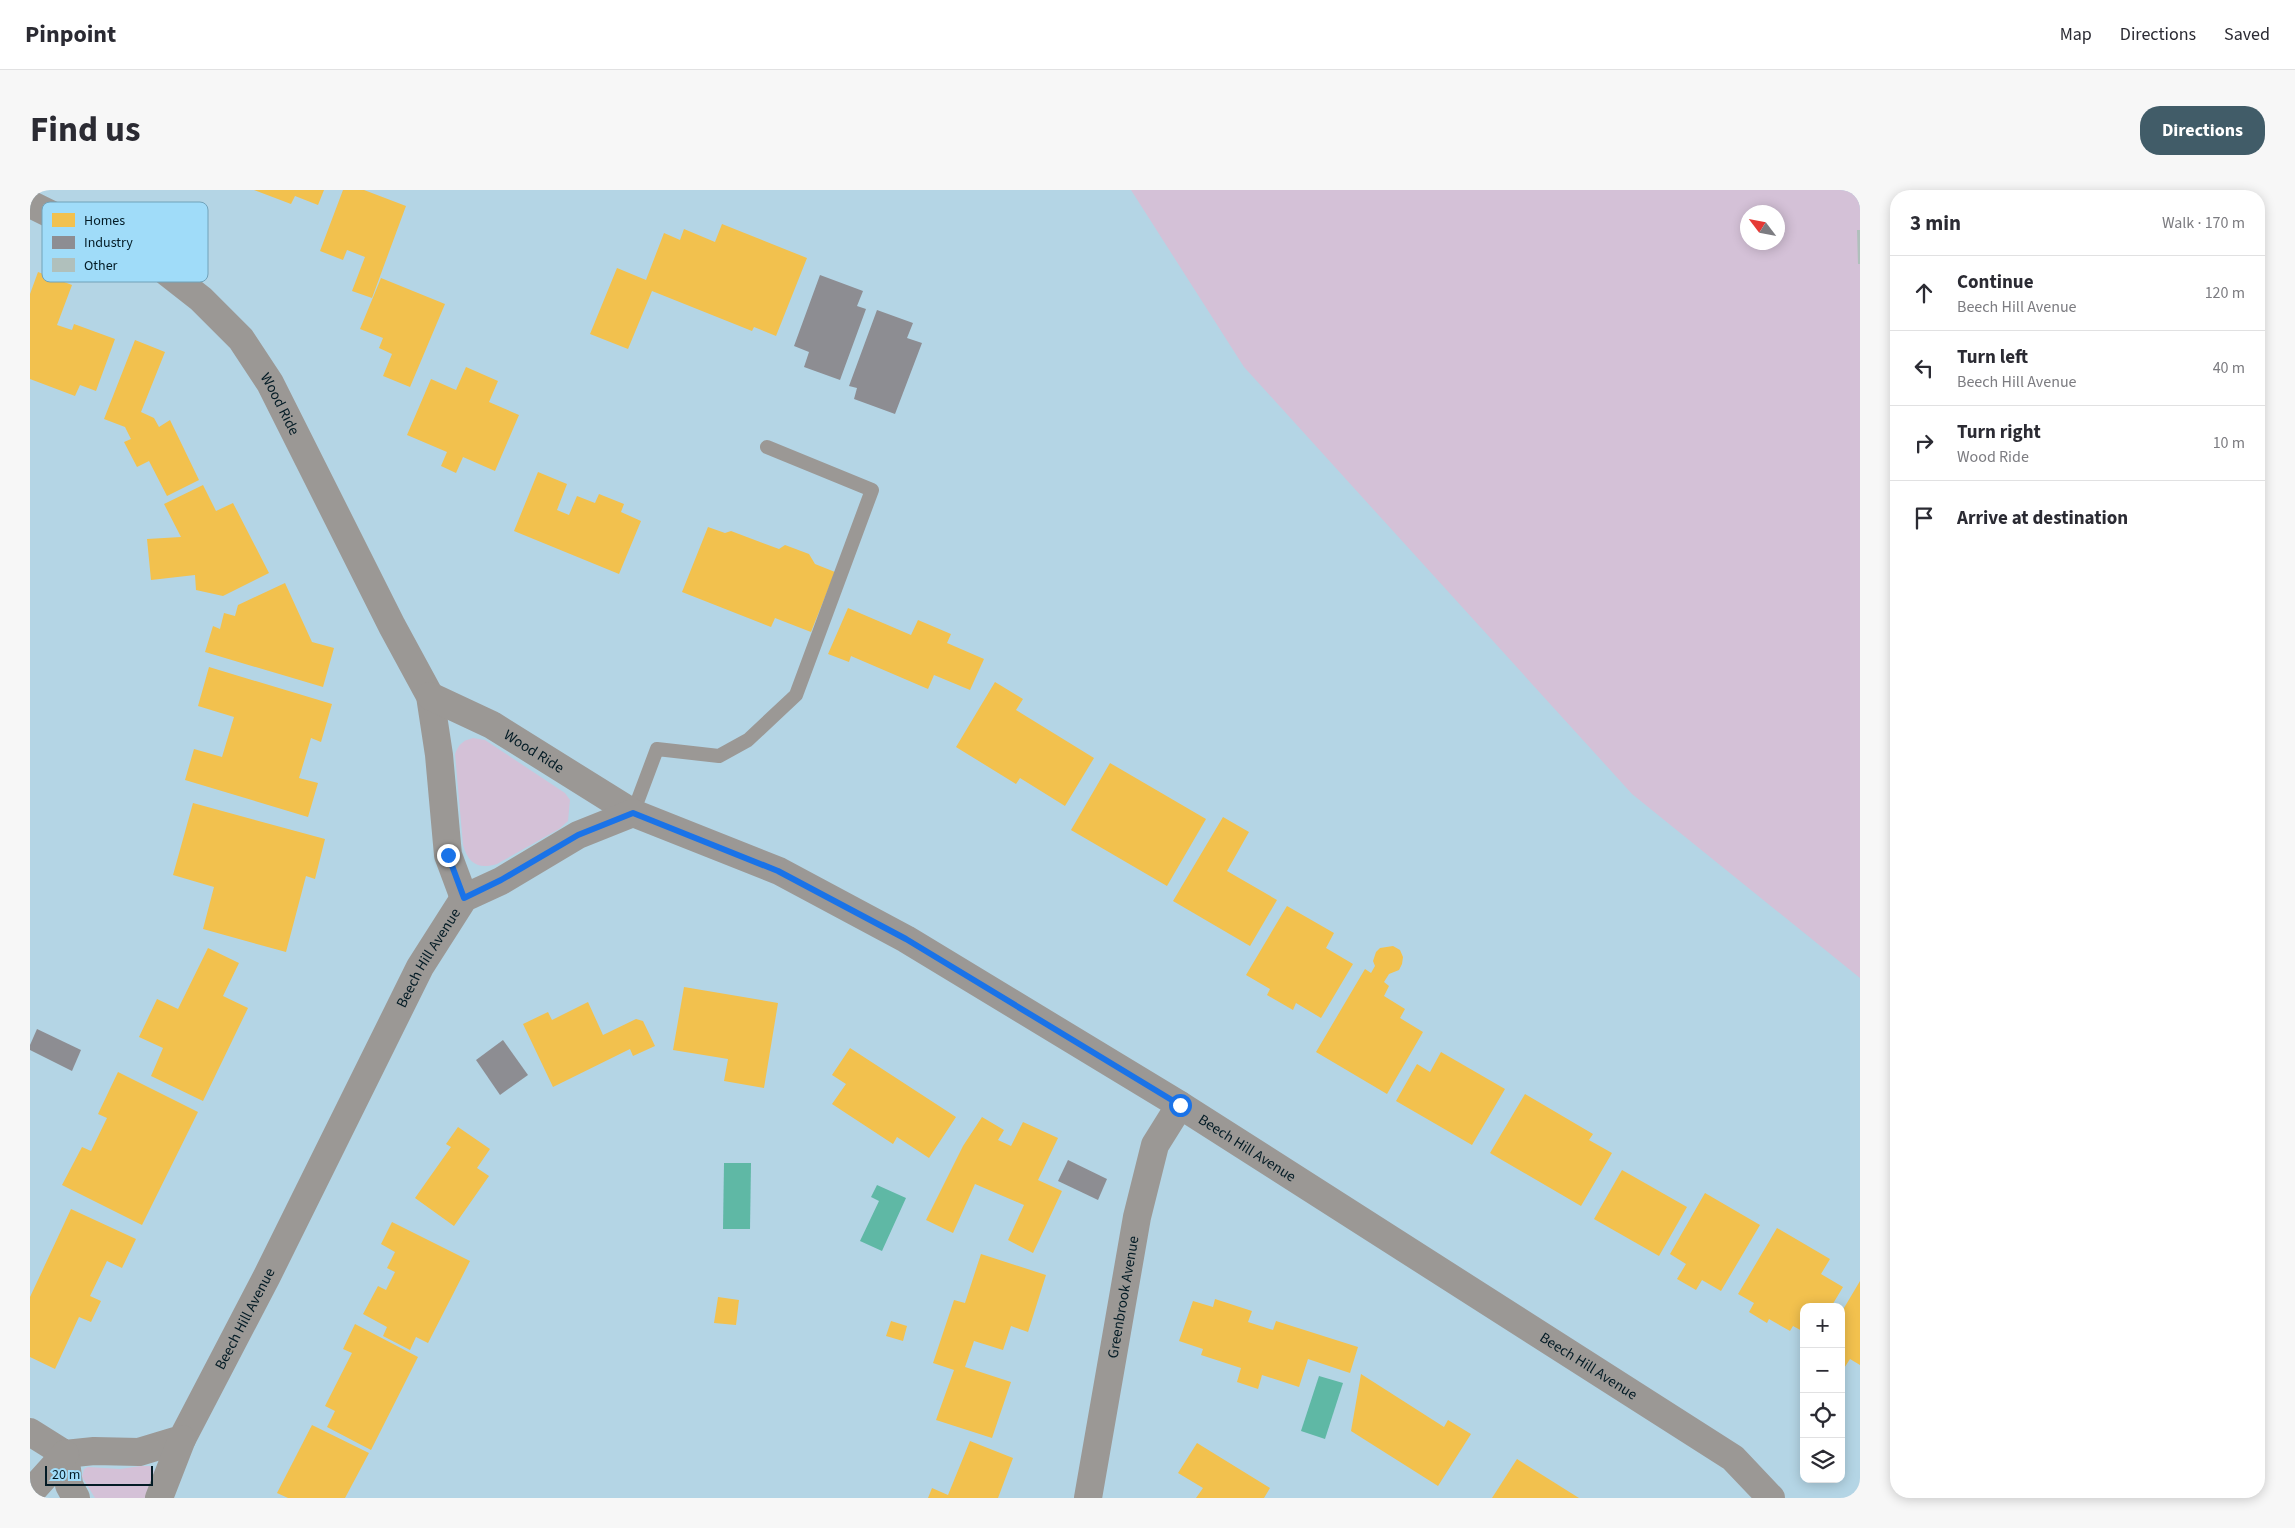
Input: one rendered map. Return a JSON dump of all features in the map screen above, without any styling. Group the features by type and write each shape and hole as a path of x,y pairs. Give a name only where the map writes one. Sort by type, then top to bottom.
{"street":[{"name":"Wood Ride","path":"30,204 42,210"},
{"name":"Wood Ride","path":"180,282 202,299 241,339 270,383 392,626 430,696 439,755 448,855 464,898"},
{"name":"Wood Ride","path":"430,696 492,726 633,813"},
{"name":"Beech Hill Avenue","path":"159,1498 182,1439 267,1276 420,966 464,898 501,880 578,835 633,813 778,871 897,934 1180,1105 1733,1458 1771,1498"},
{"name":"Greenbrook Avenue","path":"1088,1498 1137,1217 1155,1145 1180,1105"},
{"path":"30,1432 65,1454 94,1451 139,1452 182,1439"},
{"path":"30,1493 65,1454"},
{"path":"65,1454 69,1485 76,1498"}],"lane":[{"path":"633,813 657,749 719,756 748,740 796,695 872,490 766,447"}],"shaded area":[{"path":"1131,190 1860,190 1860,978 1632,794 1244,367"},
{"path":"473,738 485,740 565,793 570,800 568,821 559,829 497,864 490,866 475,864 471,861 463,845 455,754 461,743"},
{"path":"724,1163 751,1163 750,1229 723,1229"},
{"path":"877,1185 906,1198 882,1251 860,1241 879,1201 871,1197"},
{"path":"1319,1376 1343,1383 1325,1439 1301,1431"},
{"path":"150,1466 154,1471 145,1498 95,1498 82,1477 84,1469 88,1467 120,1469"}],"building: Homes":[{"path":"254,190 324,190 318,205 295,196 291,204"},
{"path":"343,190 364,190 406,206 372,298 352,291 365,257 347,250 343,260 320,251"},
{"path":"722,224 807,258 776,336 754,327 752,331 652,291 628,349 590,334 617,268 646,280 664,233 680,240 684,229 715,242"},
{"path":"38,272 42,274 42,282 64,282 72,285 57,325 72,330 74,324 115,339 96,391 80,385 75,396 30,379 30,294"},
{"path":"381,278 445,304 410,387 383,376 392,354 379,348 383,338 360,329"},
{"path":"135,340 165,352 141,412 154,418 159,427 170,420 199,480 167,496 149,461 137,467 124,442 131,439 125,427 104,419"},
{"path":"466,367 498,381 489,402 519,415 495,471 463,457 456,473 441,466 447,452 407,435 431,379 456,390"},
{"path":"538,472 567,484 557,510 569,515 577,496 595,503 599,494 624,504 621,512 641,521 619,574 514,531"},
{"path":"203,485 216,511 233,503 269,573 223,596 196,590 195,575 151,580 147,539 181,537 164,504"},
{"path":"708,527 725,533 731,531 779,549 785,545 809,554 815,564 835,572 811,632 775,618 771,627 682,592"},
{"path":"285,583 312,642 334,648 323,687 205,652 213,626 220,629 224,613 235,616 238,605"},
{"path":"848,608 911,635 918,620 951,634 947,643 984,659 970,690 934,675 928,689 851,656 849,662 828,654"},
{"path":"209,667 332,704 321,742 311,738 299,778 318,783 308,817 185,780 194,749 222,757 234,717 198,706"},
{"path":"995,682 1023,699 1016,710 1094,758 1065,806 1020,778 1016,784 956,747"},
{"path":"1110,763 1206,819 1167,886 1071,830"},
{"path":"193,803 325,839 315,879 306,876 286,952 203,929 214,887 173,875"},
{"path":"1223,817 1249,832 1227,871 1277,900 1250,946 1173,901"},
{"path":"1287,906 1334,933 1326,948 1353,964 1321,1018 1296,1003 1293,1010 1267,995 1270,989 1246,975"},
{"path":"1393,946 1400,950 1403,957 1402,964 1399,970 1389,974 1384,982 1389,986 1384,996 1405,1009 1400,1018 1423,1032 1387,1094 1316,1052 1365,969 1371,973 1375,966 1373,961 1376,952 1380,948"},
{"path":"208,948 239,963 223,996 248,1008 203,1101 151,1076 163,1048 139,1037 157,999 178,1009"},
{"path":"684,987 778,1003 764,1088 724,1081 728,1059 673,1050"},
{"path":"588,1002 603,1035 636,1019 643,1021 655,1046 633,1056 630,1049 553,1087 523,1024 548,1012 552,1020"},
{"path":"850,1048 956,1117 929,1158 897,1137 893,1144 832,1104 846,1084 832,1075"},
{"path":"1441,1052 1505,1089 1472,1145 1396,1101 1417,1064 1430,1072"},
{"path":"118,1072 198,1112 142,1225 62,1185 82,1147 91,1151 107,1118 98,1114"},
{"path":"1525,1094 1593,1134 1589,1140 1612,1153 1581,1206 1490,1153"},
{"path":"982,1117 1004,1130 998,1140 1011,1146 1023,1122 1058,1138 1038,1180 1062,1191 1033,1253 1008,1240 1024,1205 975,1184 953,1233 926,1220 963,1146"},
{"path":"458,1127 490,1149 477,1168 489,1176 454,1226 415,1198 451,1147 446,1144"},
{"path":"1622,1170 1687,1207 1659,1256 1594,1219"},
{"path":"1705,1193 1760,1225 1721,1291 1702,1280 1696,1290 1677,1279 1686,1264 1670,1254"},
{"path":"71,1209 136,1239 122,1268 107,1261 90,1296 101,1301 91,1322 79,1317 55,1369 30,1357 30,1297"},
{"path":"392,1222 470,1261 428,1343 416,1337 410,1350 383,1336 387,1327 363,1314 378,1286 386,1290 395,1272 387,1268 395,1252 381,1244"},
{"path":"1777,1228 1830,1259 1821,1274 1843,1287 1833,1303 1800,1303 1800,1330 1793,1326 1790,1331 1769,1319 1767,1323 1749,1312 1754,1303 1738,1294"},
{"path":"981,1254 1046,1275 1028,1332 1011,1326 1003,1350 974,1341 965,1367 1011,1382 992,1438 936,1420 954,1370 933,1363 954,1300 965,1303"},
{"path":"1860,1281 1860,1365 1850,1359 1845,1367 1845,1306"},
{"path":"718,1297 739,1300 736,1325 714,1323"},
{"path":"1215,1299 1252,1311 1248,1322 1273,1330 1276,1321 1358,1347 1350,1373 1308,1359 1299,1387 1262,1375 1258,1389 1237,1382 1241,1368 1201,1355 1203,1349 1179,1341 1193,1301 1213,1307"},
{"path":"891,1321 907,1326 903,1341 886,1336"},
{"path":"355,1324 418,1357 371,1450 327,1427 335,1411 325,1406 352,1353 343,1349"},
{"path":"1361,1374 1444,1427 1448,1420 1471,1434 1438,1486 1351,1431"},
{"path":"312,1425 369,1453 345,1498 288,1498 277,1493"},
{"path":"970,1441 1013,1458 998,1498 928,1498 932,1488 948,1495"},
{"path":"1197,1443 1270,1488 1264,1498 1196,1498 1203,1488 1178,1473"},
{"path":"1517,1459 1579,1498 1492,1498"}],"building: Industry":[{"path":"820,275 863,291 857,306 866,309 840,380 804,367 809,352 794,346"},
{"path":"877,310 913,323 907,338 922,343 895,414 854,399 857,388 849,386"},
{"path":"37,1029 81,1050 72,1071 30,1050 30,1045"},
{"path":"503,1040 528,1075 500,1095 476,1060"},
{"path":"1068,1160 1107,1179 1098,1200 1058,1181"}],"building: Other":[{"path":"1857,230 1860,230 1860,264 1858,264"}],"route":[{"path":"448,855 464,898 501,880 578,835 633,813 778,871 906,939 1180,1105"}]}
